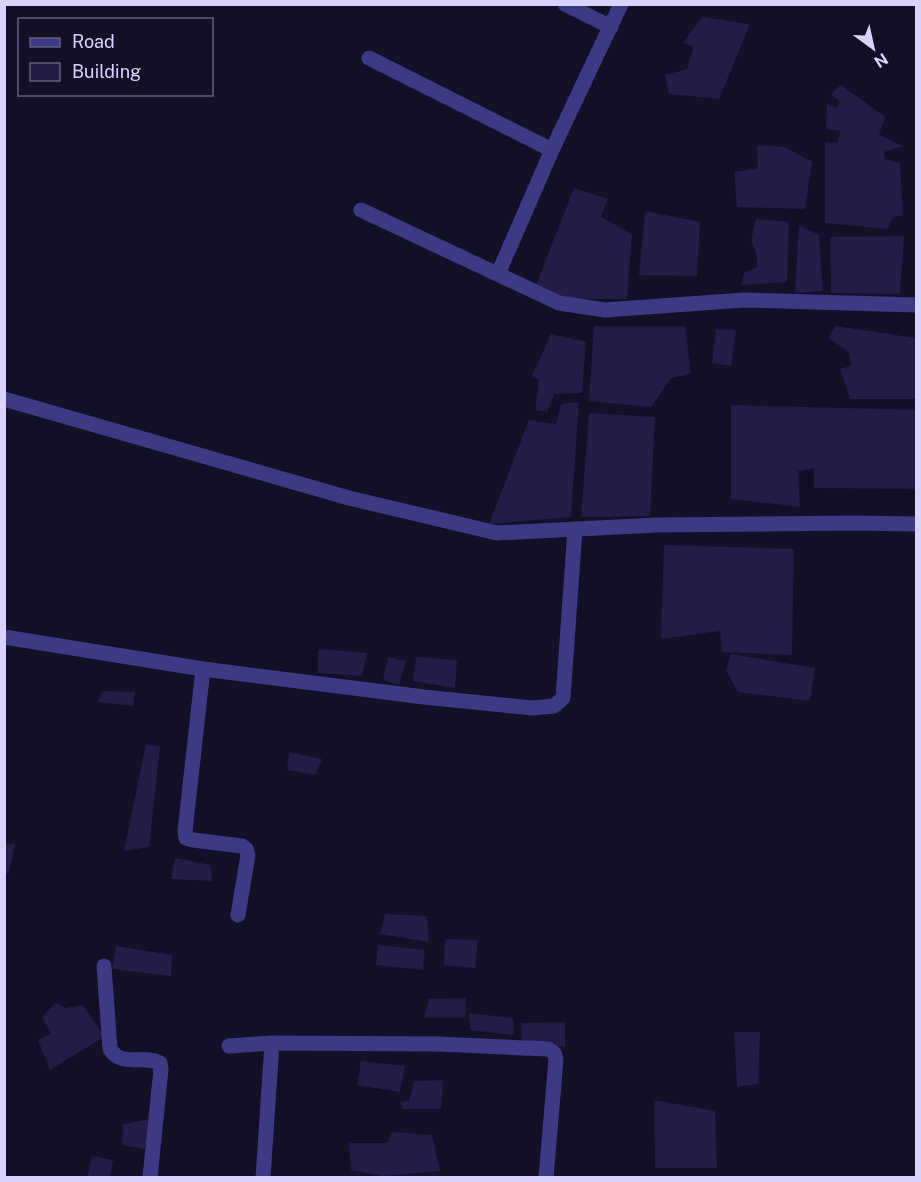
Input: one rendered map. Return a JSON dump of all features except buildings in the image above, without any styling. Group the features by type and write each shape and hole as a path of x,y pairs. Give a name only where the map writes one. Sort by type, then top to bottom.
{"street":[{"path":"565,4 611,27"},
{"path":"498,273 552,150 621,4"},
{"path":"369,58 552,150"},
{"path":"361,210 558,303 605,310 744,300 916,305"},
{"path":"4,399 349,498 497,533 680,525 853,522 916,524"},
{"path":"4,637 203,669 424,697 533,708 554,706 563,698 575,530"},
{"path":"203,669 184,831 186,838 242,846 246,849 248,855 238,915"},
{"path":"104,966 110,1049 114,1056 120,1059 154,1060 160,1063 150,1178"},
{"path":"263,1178 272,1043"},
{"path":"229,1046 272,1043 438,1044 548,1049 554,1053 556,1059 546,1178"}]}
